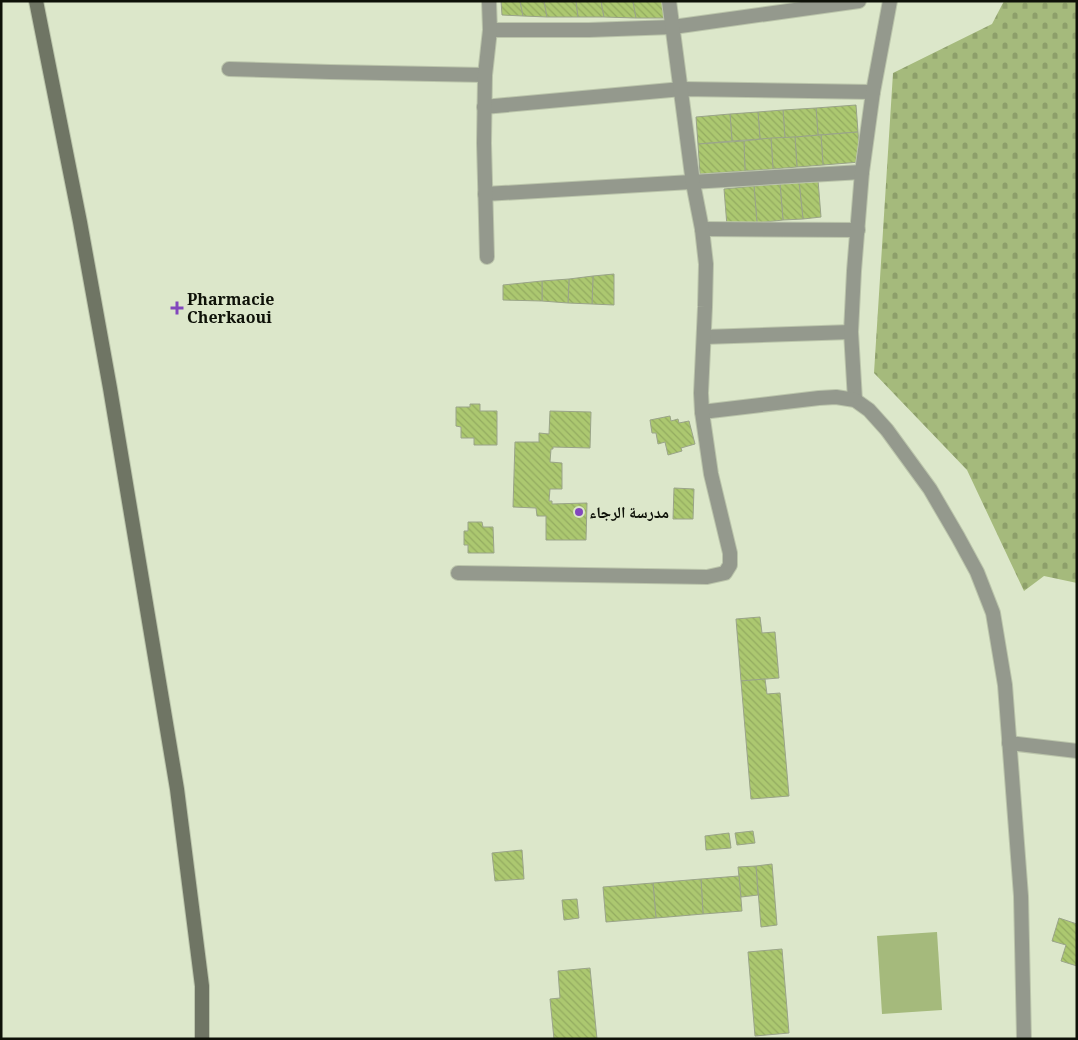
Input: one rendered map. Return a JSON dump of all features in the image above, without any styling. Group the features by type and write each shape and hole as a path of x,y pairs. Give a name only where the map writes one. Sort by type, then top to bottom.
{"main road":[{"path":"36,1 98,320 177,789 202,986 202,1039"}],"street":[{"path":"487,257 484,107 485,74 490,30 489,1"},
{"path":"458,573 707,577 725,573 730,565 730,553 711,474 702,412 700,393 706,272 702,229 669,1"},
{"path":"490,30 589,30 673,27 859,1"},
{"path":"855,400 851,332 862,172 873,92 890,1"},
{"path":"228,69 485,74"},
{"path":"484,107 682,89 873,92"},
{"path":"485,194 862,172"},
{"path":"702,229 858,230"},
{"path":"704,337 851,332"},
{"path":"702,412 819,398 836,397 855,400 869,410 888,430 930,489 977,572 995,621 1005,685 1021,896 1024,1039"},
{"path":"1009,743 1077,751"}],"green space":[{"path":"1004,1 1077,1 1077,583 1044,576 1024,591 967,470 874,373 893,73 992,24"},
{"path":"937,932 942,1010 882,1014 877,936"}],"building":[{"path":"501,1 520,1 523,16 502,15"},
{"path":"520,1 544,1 547,17 523,16"},
{"path":"544,1 576,1 578,17 547,17"},
{"path":"576,1 601,1 604,17 578,17"},
{"path":"601,1 633,1 636,18 604,17"},
{"path":"633,1 662,1 665,18 636,18"},
{"path":"856,105 858,132 818,135 816,108"},
{"path":"816,108 818,135 785,138 783,110"},
{"path":"783,110 785,138 760,139 758,112"},
{"path":"758,112 760,139 732,141 730,114"},
{"path":"730,114 732,141 698,144 696,117"},
{"path":"858,132 860,162 823,165 821,135"},
{"path":"821,135 823,165 797,167 795,137"},
{"path":"795,137 797,167 773,169 771,138"},
{"path":"771,138 773,169 745,171 744,141"},
{"path":"744,141 745,171 700,174 698,144"},
{"path":"818,180 821,217 803,219 799,182"},
{"path":"799,182 803,219 783,220 780,184"},
{"path":"780,184 783,220 757,223 754,186"},
{"path":"754,186 757,223 727,226 724,189"},
{"path":"614,274 614,305 592,304 593,276"},
{"path":"593,276 592,304 568,303 569,279"},
{"path":"569,279 568,303 542,301 542,281"},
{"path":"542,281 542,301 503,300 503,285"},
{"path":"470,404 480,404 480,411 497,411 497,445 474,445 474,438 461,438 461,427 456,426 456,407 470,407"},
{"path":"550,411 591,412 590,448 553,447 551,449 550,462 562,463 562,489 550,489 549,501 552,501 552,504 587,503 586,540 546,540 546,516 537,516 536,508 513,507 515,442 539,442 539,433 549,434"},
{"path":"670,416 671,421 678,419 679,423 689,421 695,444 681,448 682,451 668,455 665,442 658,444 656,433 652,433 650,420"},
{"path":"674,488 694,489 693,519 673,519"},
{"path":"468,522 482,522 483,527 493,527 494,553 468,553 468,545 464,545 464,531 468,531"},
{"path":"760,617 762,633 775,632 779,678 741,681 736,619"},
{"path":"765,679 767,694 780,693 789,796 751,799 741,681"},
{"path":"753,831 755,843 737,845 735,833"},
{"path":"729,833 731,848 706,850 705,836"},
{"path":"522,850 524,879 495,881 492,853"},
{"path":"772,864 777,925 761,927 756,866"},
{"path":"756,866 758,895 741,897 738,867"},
{"path":"739,876 742,911 703,914 701,879"},
{"path":"701,879 703,914 656,918 653,883"},
{"path":"653,883 656,918 606,922 603,887"},
{"path":"577,899 579,918 564,920 562,900"},
{"path":"1059,918 1077,924 1077,966 1061,961 1066,945 1052,941"},
{"path":"782,949 789,1033 755,1036 748,952"},
{"path":"590,968 597,1039 554,1039 550,999 560,998 558,971"}],"place":[{"name":"Pharmacie Cherkaoui","path":"177,308"},
{"name":"مدرسة الرجاء","path":"579,512"}]}
